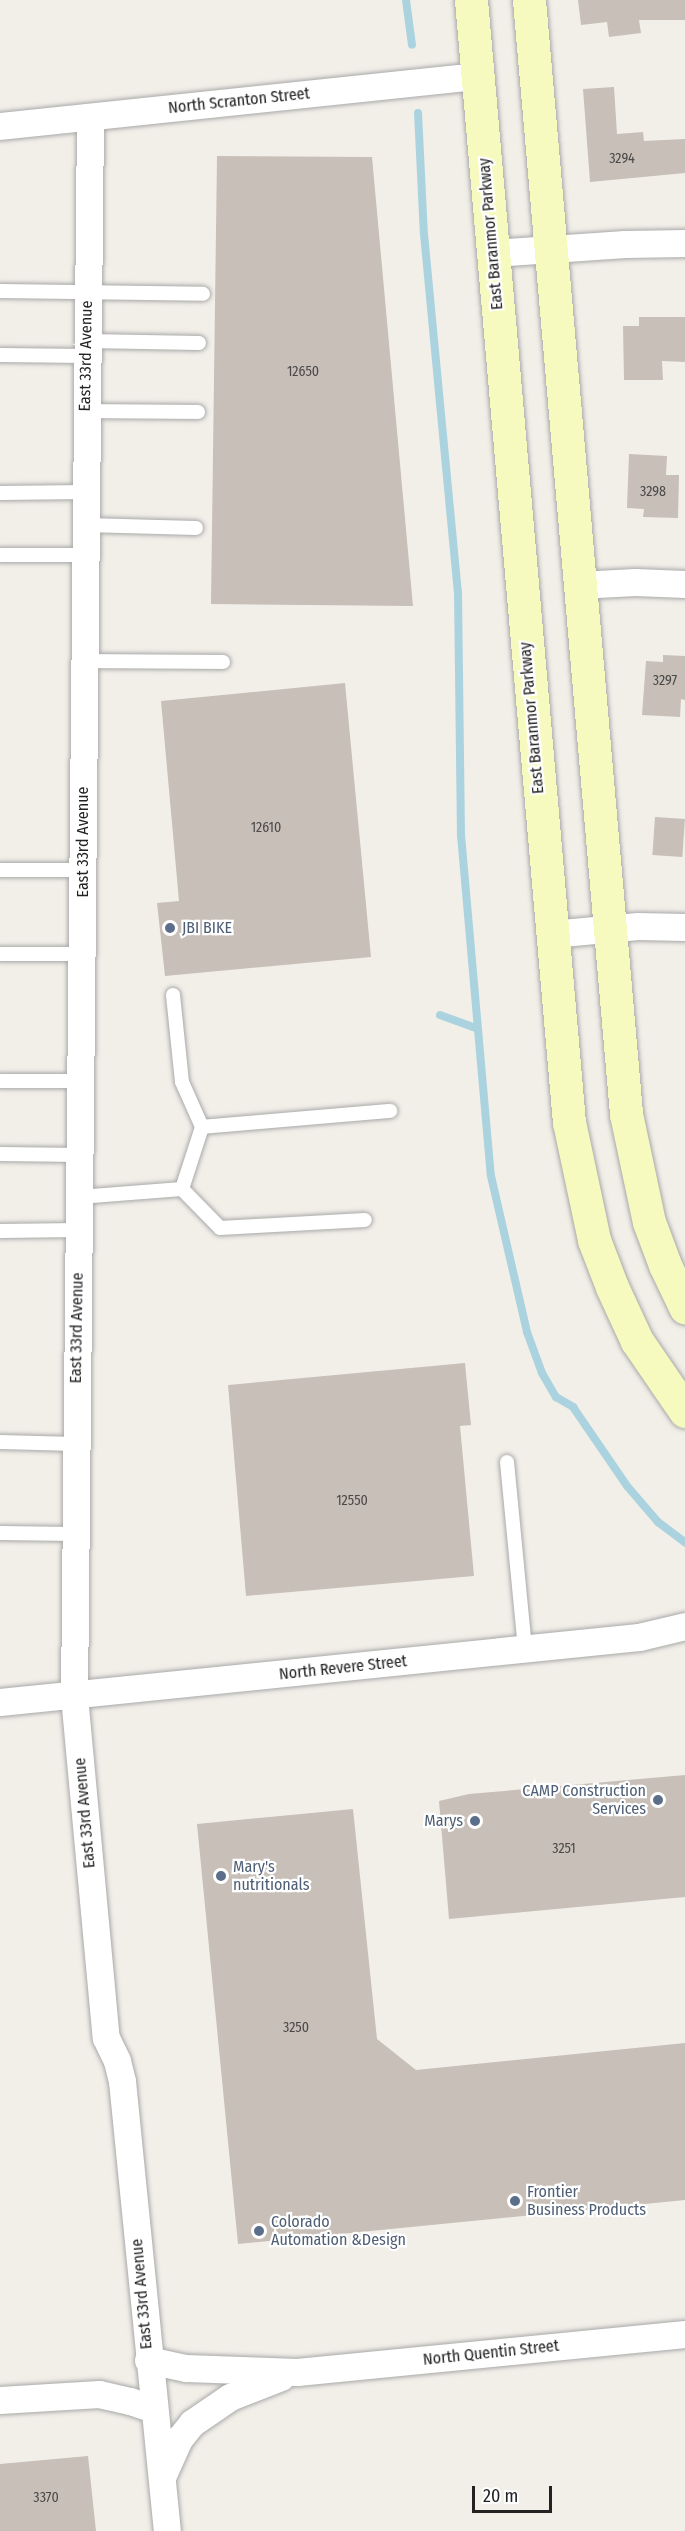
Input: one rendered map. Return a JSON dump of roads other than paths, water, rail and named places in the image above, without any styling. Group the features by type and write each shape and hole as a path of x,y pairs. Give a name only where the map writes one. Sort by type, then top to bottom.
{"street":[{"name":"East Baranmor Parkway","path":"471,0 569,1122 594,1240 612,1287 637,1341 685,1411"},
{"path":"529,0 578,585 626,1114 649,1222 685,1306"},
{"name":"North Scranton Street","path":"0,126 478,76"},
{"name":"East 33rd Avenue","path":"90,118 74,1696 106,2038 117,2061 122,2081 148,2360 167,2531"},
{"path":"493,253 550,248 685,243"},
{"path":"578,585 635,582 685,584"},
{"path":"551,934 654,925 685,927"},
{"name":"North Revere Street","path":"0,1702 639,1637 685,1626"},
{"name":"North Quentin Street","path":"148,2360 186,2368 297,2372 685,2334"},
{"name":"North Quentin Street","path":"162,2477 179,2439 205,2412 242,2391 297,2372"},
{"path":"0,2400 99,2394 153,2409"}],"lane":[{"path":"0,291 202,294"},
{"path":"0,355 199,343"},
{"path":"86,411 198,412"},
{"path":"0,493 85,492"},
{"path":"85,525 196,528"},
{"path":"0,555 85,555"},
{"path":"84,661 223,662"},
{"path":"0,870 82,870"},
{"path":"0,954 82,954"},
{"path":"173,995 182,1082 202,1127 182,1190"},
{"path":"0,1081 80,1081"},
{"path":"202,1127 390,1111"},
{"path":"0,1154 80,1155"},
{"path":"79,1197 182,1190 220,1228 365,1220"},
{"path":"0,1231 79,1230"},
{"path":"0,1442 76,1444"},
{"path":"507,1462 525,1649"},
{"path":"0,1533 75,1534"}],"waterway":[{"path":"406,0 412,45"},
{"path":"418,113 424,234 458,592 461,835 491,1176 527,1332 542,1373 556,1397 573,1407 627,1486 658,1522 685,1542"},
{"path":"440,1015 476,1028"}],"place":[{"name":"JBI BIKE","path":"170,928"},
{"name":"CAMP Construction Services","path":"658,1800"},
{"name":"Marys","path":"475,1821"},
{"name":"Mary's nutritionals","path":"221,1876"},
{"name":"Frontier Business Products","path":"515,2201"},
{"name":"Colorado Automation &Design","path":"259,2231"}]}
